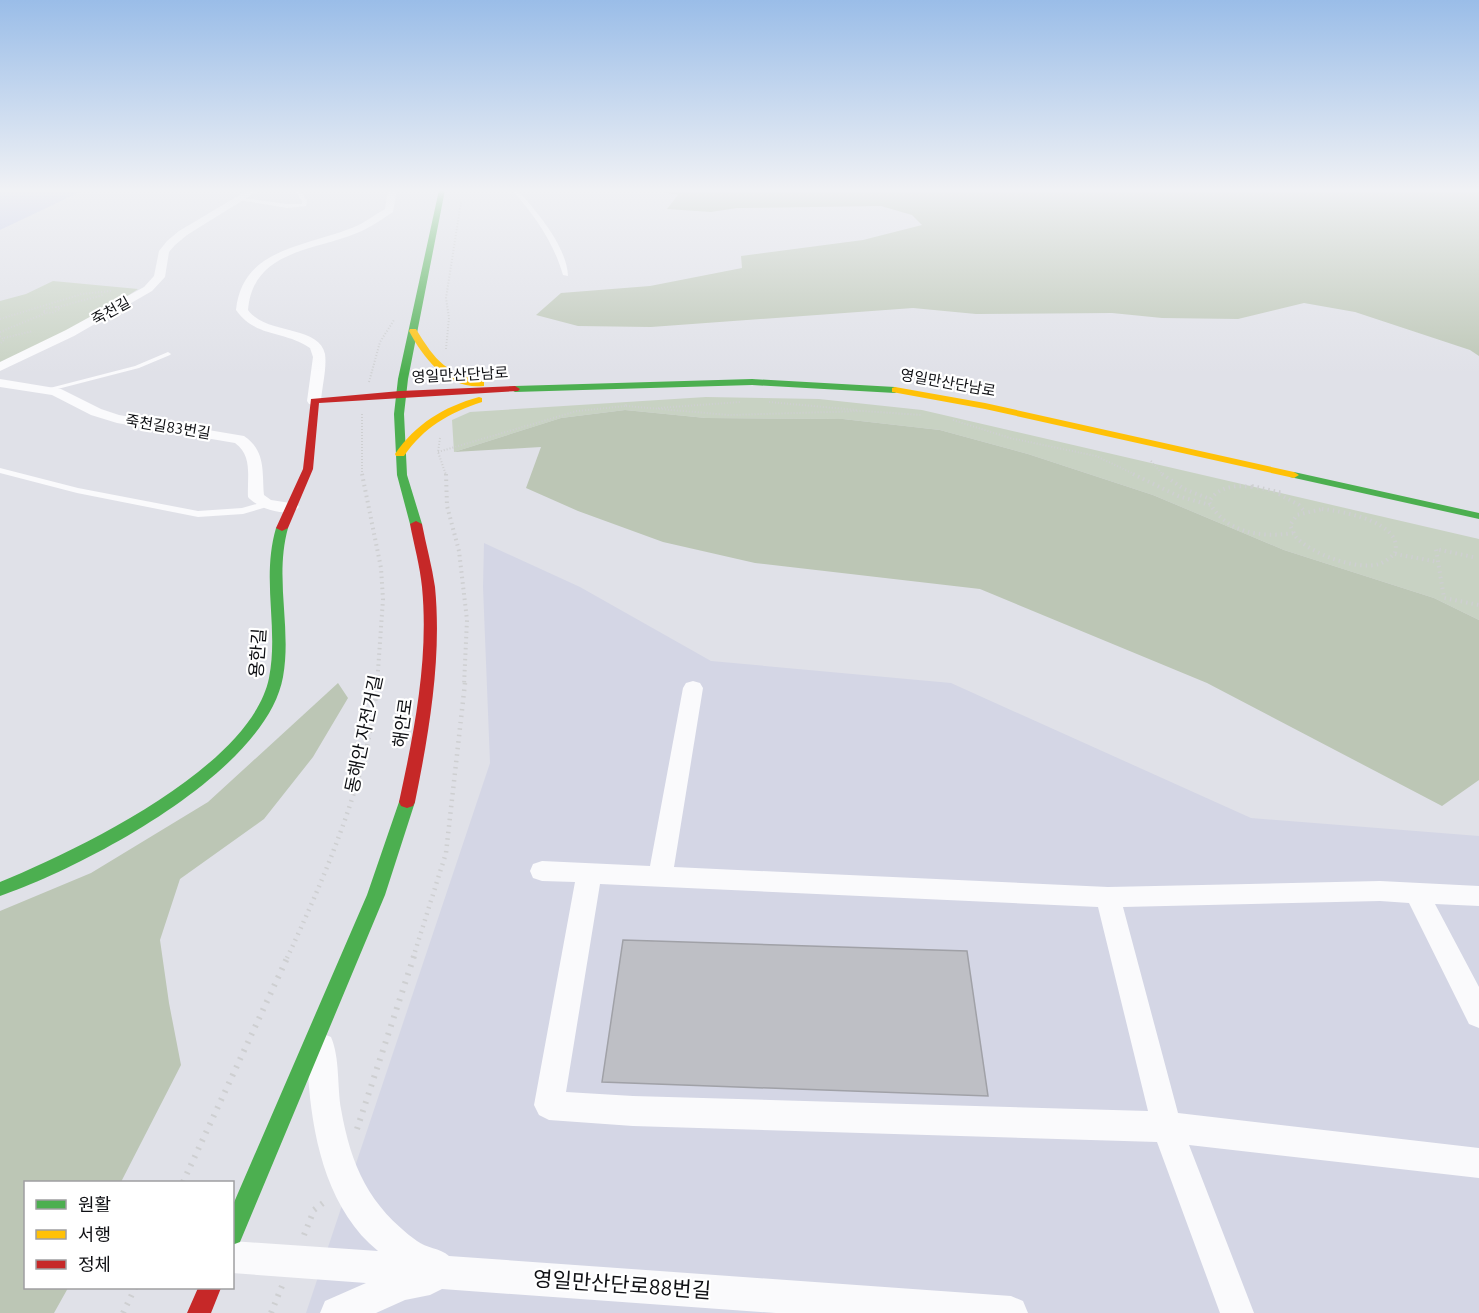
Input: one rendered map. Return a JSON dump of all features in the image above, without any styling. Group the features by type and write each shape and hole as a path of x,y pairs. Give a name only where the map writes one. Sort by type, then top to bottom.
{"street":[{"name":"죽천길","path":"0,367 81,327 148,289 159,277 165,251"},
{"path":"288,251 267,262 256,272 243,299 242,310 254,323 295,335 316,346 319,357 314,401 400,394"},
{"name":"해안로","path":"234,1229 356,945 394,846 418,753 430,630 429,594 400,454 400,394 429,251"},
{"path":"413,331 428,358 446,374 476,383 537,388"},
{"name":"영일만산단남로","path":"400,394 724,381 802,383 903,391 985,406 1479,516"},
{"name":"죽천길83번길","path":"0,383 46,390 111,417 239,439 246,443 255,455 256,497 267,504"},
{"path":"400,454 409,438 420,426 446,411 476,401 537,388"},
{"name":"용한길","path":"0,889 89,852 160,811 212,768 251,728 272,695 276,678 279,623 275,561 280,530 301,488 309,464 314,401"},
{"path":"267,504 291,507"},
{"path":"660,877 693,688"},
{"path":"542,871 1108,897 1380,891 1479,897"},
{"path":"589,874 549,1105 645,1111 1167,1127 1479,1163"},
{"path":"1417,893 1479,1015"},
{"path":"1108,897 1167,1127 1237,1313"},
{"path":"320,1030 322,1090 330,1137 341,1175 360,1208 381,1233 409,1255 453,1273"},
{"name":"영일만산단로88번길","path":"234,1257 1011,1313"},
{"path":"338,1313 403,1284 453,1273"},
{"path":"199,1313 209,1289"}],"lane":[{"path":"558,251 566,275"},
{"path":"46,390 127,370 168,354"},
{"path":"0,470 77,490 198,514 243,511 267,504"}],"path":[{"path":"2,318 29,312 39,305 76,294 116,291"},
{"path":"0,344 4,340 0,334 12,326 61,308 47,308 42,311 46,313"},
{"name":"동해안 자전거길","path":"183,1181 314,901 357,783 377,688 383,598 381,568 367,515 360,459 361,418 380,342 394,321 396,310"},
{"path":"2,318 12,326"},
{"path":"626,406 623,400 635,399"},
{"path":"650,409 746,402"},
{"path":"769,402 929,416"},
{"path":"438,452 526,428 577,411 626,406 729,415 863,411"},
{"path":"946,418 1010,438 1096,456 1178,496 1210,505"},
{"path":"1162,463 1150,460 1168,481 1210,500"},
{"path":"1229,480 1293,495"},
{"path":"1293,534 1266,535 1249,532 1220,519 1210,505 1212,495 1232,487 1262,489 1289,499 1305,512"},
{"path":"1322,509 1338,511 1370,521 1392,537 1397,546 1395,554 1388,560 1375,564 1339,561 1306,547 1290,528 1291,520 1305,512 1322,509"},
{"path":"1473,557 1436,549 1444,598 1479,605"},
{"path":"1395,554 1438,562"},
{"path":"123,1313 134,1289"}],"shaded area":[{"path":"484,543 580,587 711,661 951,683 1251,818 1479,836 1479,1313 306,1313 490,763 483,587"}],"green space":[{"path":"777,251 1479,251 1479,356 1470,350 1355,312 1304,303 1238,319 1162,318 1112,313 976,314 913,308 651,327 578,326 536,315 561,293 650,286 742,268 741,256"},
{"path":"53,281 138,289 106,310 0,365 0,301 26,294"},
{"path":"706,397 819,399 922,410 1479,539 1479,620 1434,598 1284,550 1153,495 1028,454 940,430 843,419 706,418 625,410 561,418 454,452 452,420 470,412"},
{"path":"625,410 706,418 843,419 940,430 1028,454 1153,495 1284,550 1434,598 1479,620 1479,780 1442,806 1207,683 980,589 755,563 663,542 578,511 526,488 541,447 454,452 561,418"},
{"path":"338,683 348,698 313,757 264,819 180,879 160,940 181,1065 122,1181 24,1181 24,1289 67,1289 54,1313 0,1313 0,911 91,873 208,802"}],"building":[{"path":"623,940 967,951 988,1096 602,1082"}],"traffic: fast":[{"path":"416,524 402,475 399,414 403,379 429,251"},
{"path":"515,389 752,382 895,390"},
{"path":"1294,475 1479,516"},
{"path":"0,889 59,864 142,819 194,783 228,753 255,724 268,702 276,677 278,640 275,565 282,528"},
{"path":"234,1229 376,895 407,802"}],"traffic: slow":[{"path":"413,331 432,361 440,368 457,378 481,384"},
{"path":"895,390 985,406 1294,475"},
{"path":"400,454 407,443 424,426 455,408 479,400"}],"traffic: jam":[{"path":"282,528 308,469 314,401 400,394 515,389"},
{"path":"407,802 421,726 430,622 426,569 416,524"},
{"path":"199,1313 210,1289"}]}
